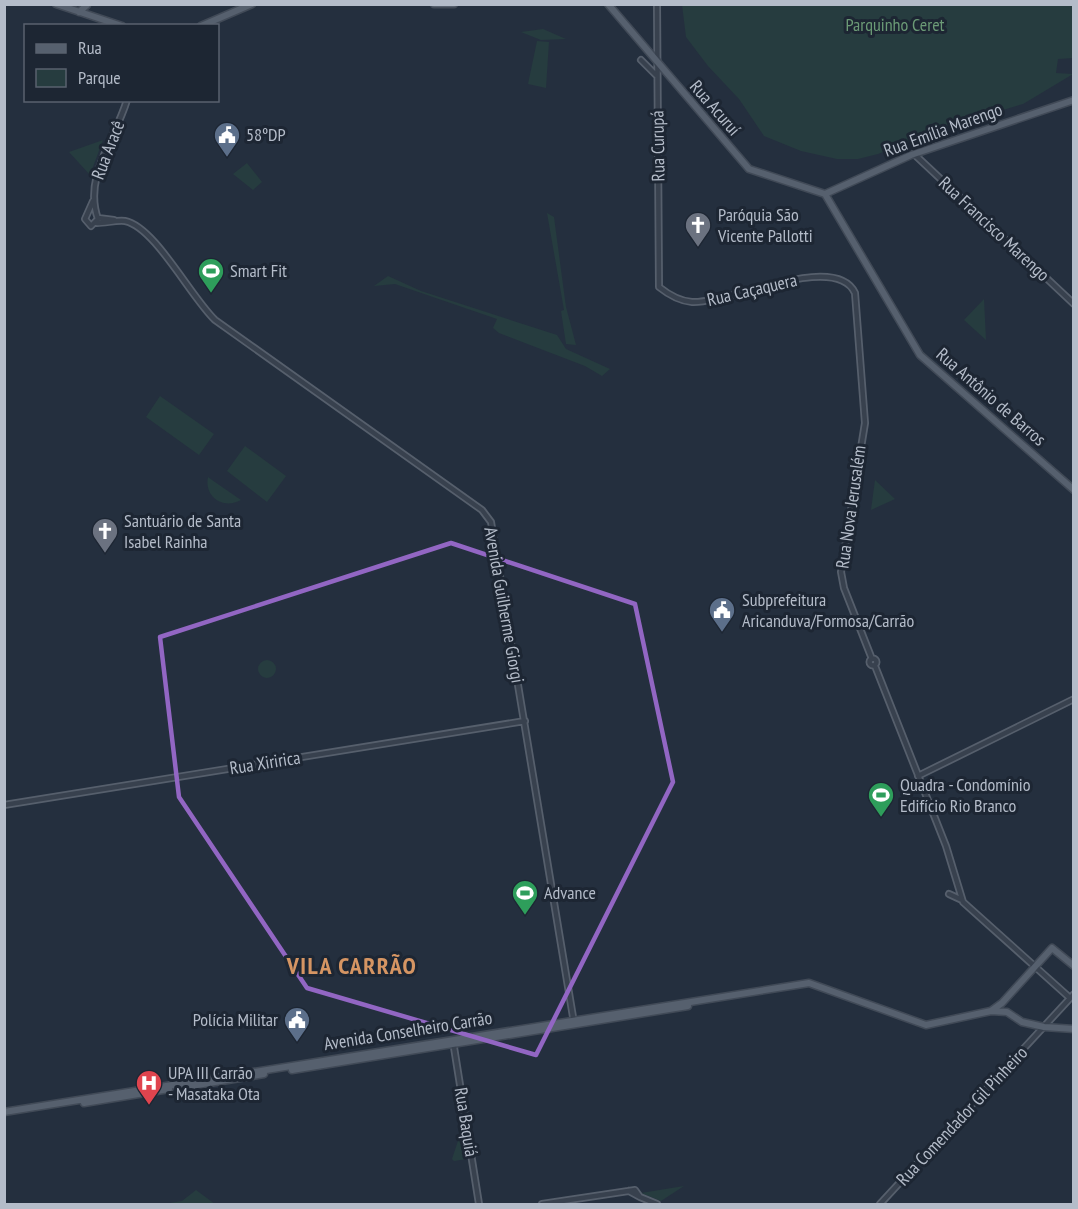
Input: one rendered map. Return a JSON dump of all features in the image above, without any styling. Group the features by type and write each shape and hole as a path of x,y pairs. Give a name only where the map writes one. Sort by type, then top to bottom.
{"main road":[{"path":"56,4 116,24"},
{"path":"206,24 252,4"},
{"path":"434,4 454,4"},
{"name":"Rua Acuruí","path":"608,4 749,169 825,194"},
{"path":"78,12 87,5"},
{"name":"Rua Emília Marengo","path":"825,194 914,154 1074,100"},
{"name":"Rua Antônio de Barros","path":"825,194 920,355 1074,490"},
{"path":"991,1011 1002,1003 1052,948 1074,966"},
{"name":"Avenida Conselheiro Carrão","path":"4,1114 809,983 926,1025 991,1011 1007,1012 1022,1022 1044,1027 1074,1029"},
{"path":"1002,1003 1007,1012"}],"street":[{"name":"Rua Curupá","path":"657,4 659,287"},
{"path":"641,60 657,77"},
{"name":"Rua Aracê","path":"89,213 99,167 126,102"},
{"name":"Rua Francisco Marengo","path":"914,154 1074,304"},
{"name":"Rua Aracê","path":"93,201 97,218"},
{"path":"89,213 97,218 91,226 86,223 85,218 89,213"},
{"path":"108,219 118,214"},
{"name":"Avenida Guilherme Giorgi","path":"97,218 132,224 150,236 192,295 215,320 482,510 491,522 574,1022"},
{"name":"Avenida Guilherme Giorgi","path":"97,218 117,221"},
{"name":"Rua Caçaquera","path":"659,287 675,298 696,302 797,279 835,278 847,282 856,298 865,423"},
{"name":"Rua Nova Jerusalém","path":"865,423 841,572 844,588 872,659 877,661 875,666 918,776"},
{"path":"962,900 946,846 918,776 1074,699"},
{"name":"Rua Xiririca","path":"4,805 525,721"},
{"path":"949,894 962,900 1072,996"},
{"name":"Rua Comendador Gil Pinheiro","path":"880,1204 1072,996"},
{"name":"Rua Baquiá","path":"453,1042 479,1204"},
{"path":"542,1204 632,1191 657,1204"}],"highlighted area":[{"path":"451,543 635,604 673,782 536,1055 307,988 179,797 160,637"}],"green space":[{"name":"Parquinho Ceret","path":"682,5 1073,5 1073,58 1058,59 1056,73 1073,74 1023,104 949,126 878,154 858,159 837,159 801,151 764,136 739,99 708,66 686,37"},
{"path":"543,29 566,39 541,40 521,32"},
{"path":"537,41 549,42 546,88 528,84"},
{"path":"103,140 90,175 69,152"},
{"path":"247,163 262,182 253,190 233,174"},
{"path":"547,213 554,217 566,307 576,345 566,344 561,311 564,310"},
{"path":"388,276 421,291 557,335 566,349 610,369 602,376 585,366 499,333 493,328 497,319 395,284 374,286"},
{"path":"984,299 986,340 964,320"},
{"path":"160,396 214,434 199,455 146,417"},
{"path":"245,446 286,476 267,502 227,471"},
{"path":"208,477 241,500 228,503 216,500 209,490"},
{"path":"875,480 895,499 871,510"},
{"path":"263,660 271,660 276,665 274,676 263,678 258,673 258,665"},
{"path":"462,1129 467,1159 454,1161 452,1159"},
{"path":"684,1186 661,1201 641,1193"},
{"path":"196,1190 215,1204 164,1204 182,1201"}],"place":[{"name":"58ºDP","path":"227,158"},
{"name":"Paróquia São Vicente Pallotti","path":"698,248"},
{"name":"Smart Fit","path":"211,294"},
{"name":"Santuário de Santa Isabel Rainha","path":"105,554"},
{"name":"Subprefeitura Aricanduva/Formosa/Carrão","path":"722,633"},
{"name":"Quadra - Condomínio Edifício Rio Branco","path":"881,818"},
{"name":"Advance","path":"525,916"},
{"name":"Polícia Militar","path":"297,1043"},
{"name":"UPA III Carrão - Masataka Ota","path":"149,1106"}],"district":[{"name":"VILA CARRÃO","path":"352,966"}]}
